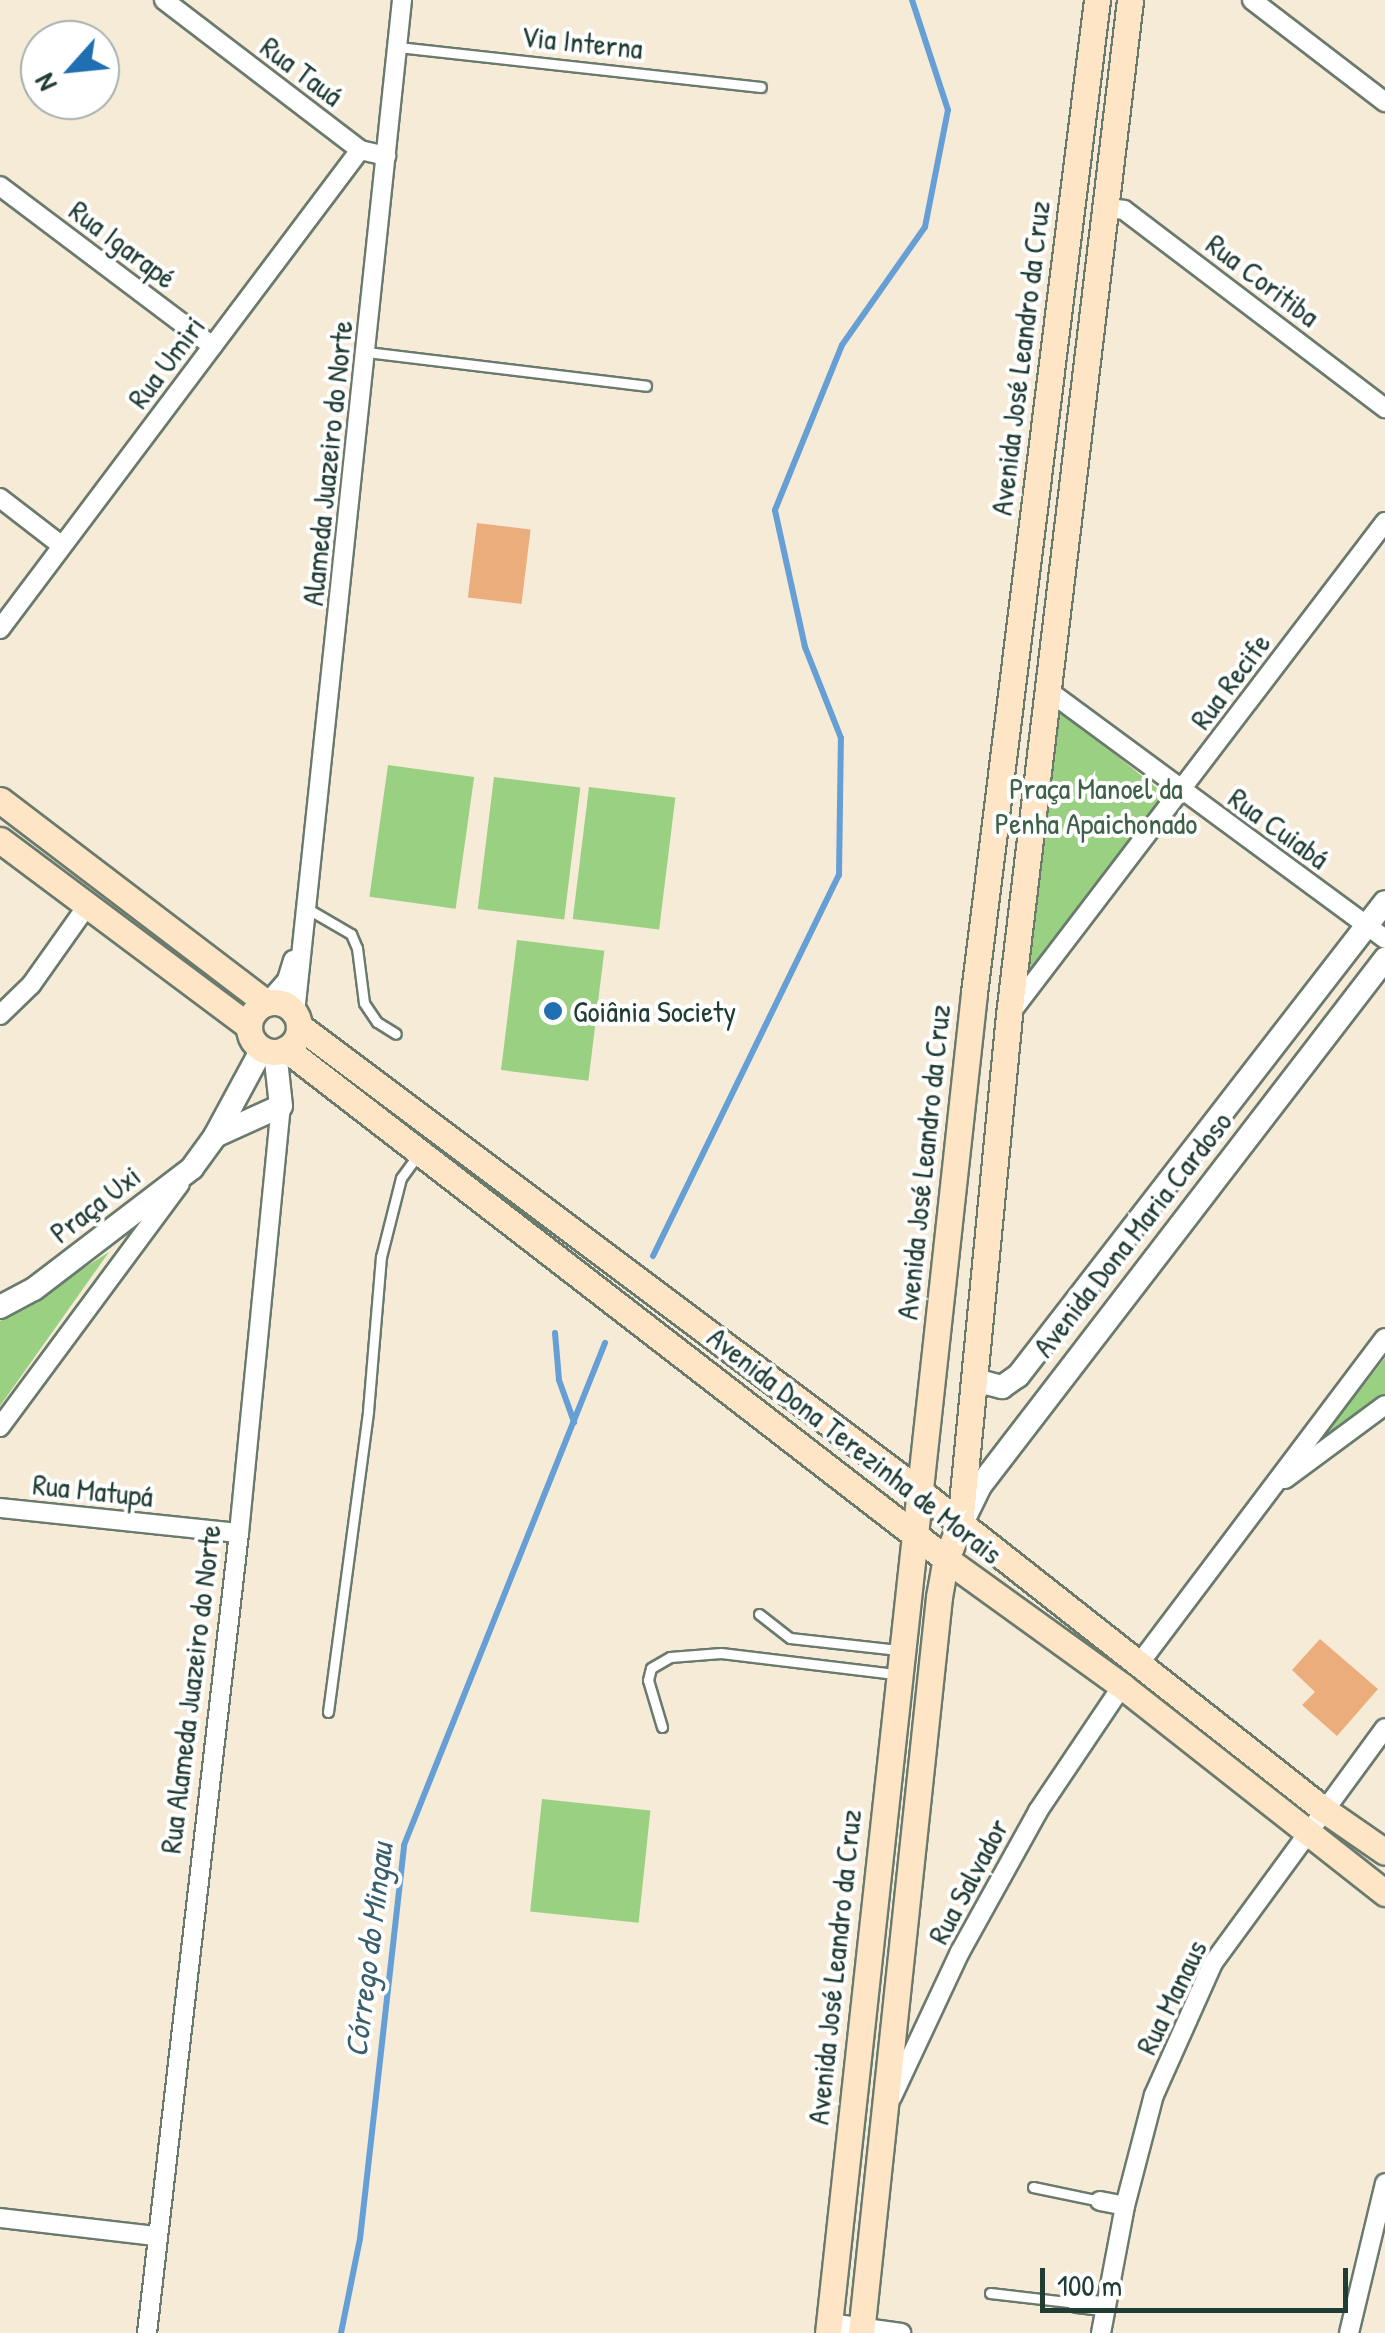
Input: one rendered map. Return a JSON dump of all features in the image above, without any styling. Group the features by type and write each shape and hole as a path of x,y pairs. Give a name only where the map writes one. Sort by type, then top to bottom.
{"main road":[{"name":"Avenida José Leandro da Cruz","path":"828,2328 974,993 1097,0"},
{"path":"960,1525 1008,1015 1130,0"},
{"path":"0,800 267,1002 283,1004 283,1038 252,1039 248,1026 0,840"},
{"path":"248,1026 254,1011 267,1002"},
{"name":"Avenida Dona Terezinha de Morais","path":"283,1038 922,1494 1323,1809 1385,1852"},
{"name":"Avenida Dona Terezinha de Morais","path":"283,1038 420,1152 946,1559 1122,1686 1385,1893"},
{"name":"Avenida Dona Maria Cardoso","path":"946,1559 960,1525"},
{"path":"861,2330 946,1559"}],"street":[{"name":"Rua Tauá","path":"164,0 360,150"},
{"name":"Alameda Juazeiro do Norte","path":"283,1038 305,908 368,352 402,0"},
{"path":"1252,0 1385,102"},
{"path":"360,150 386,156"},
{"name":"Rua Umiri","path":"0,629 360,150"},
{"name":"Rua Igarapé","path":"0,186 212,346"},
{"name":"Rua Coritiba","path":"1103,208 1124,210 1385,408"},
{"path":"0,498 62,546"},
{"name":"Rua Recife","path":"1008,1015 1385,522"},
{"name":"Rua Cuiabá","path":"1046,689 1376,933"},
{"name":"Avenida Dona Maria Cardoso","path":"974,1380 1002,1387 1018,1376 1376,933 1385,902"},
{"path":"0,1015 31,984 87,906"},
{"name":"Alameda Juazeiro do Norte","path":"267,1002 287,980 302,931"},
{"name":"Avenida Dona Maria Cardoso","path":"960,1525 980,1486 1385,959"},
{"name":"Rua Alameda Juazeiro do Norte","path":"147,2333 155,2236 239,1533 282,1106 283,1038"},
{"name":"Praça Uxi","path":"0,1306 34,1288 192,1168 283,1038"},
{"name":"Praça Uxi","path":"216,1136 282,1106"},
{"path":"0,1427 192,1168"},
{"path":"1140,1664 1385,1338"},
{"path":"1268,1492 1385,1405"},
{"name":"Rua Matupá","path":"0,1508 239,1533"},
{"name":"Rua Salvador","path":"883,2115 960,1952 1029,1827 1122,1686"},
{"name":"Rua Manaus","path":"1101,2333 1124,2206 1154,2095 1213,1963 1385,1728"},
{"path":"1349,2333 1385,2183"},
{"path":"1100,2201 1124,2206"},
{"path":"0,2218 155,2236"},
{"path":"1077,2303 1104,2306"},
{"path":"828,2328 900,2333"}],"lane":[{"name":"Via Interna","path":"398,47 761,87"},
{"path":"368,352 646,386"},
{"path":"305,908 351,934 357,948 364,1004 377,1022 396,1034"},
{"path":"328,1712 368,1410 380,1257 401,1178 420,1152"},
{"path":"759,1614 790,1638 899,1662"},
{"path":"662,1727 648,1680 651,1668 670,1657 722,1653 899,1662"},
{"path":"1033,2187 1100,2201"},
{"path":"990,2293 1077,2303"}],"green space":[{"name":"Praça Manoel da Penha Apaichonado","path":"1054,705 1168,797 1026,976"},
{"path":"388,765 474,777 456,909 369,897"},
{"path":"494,777 580,788 564,920 478,909"},
{"path":"589,787 675,798 659,930 573,919"},
{"name":"Goiânia Society","path":"517,940 604,951 588,1081 501,1070"},
{"path":"109,1252 0,1406 0,1321"},
{"path":"1385,1358 1385,1398 1306,1458"},
{"path":"542,1799 650,1810 639,1923 530,1911"}],"building":[{"path":"477,523 531,530 521,604 468,597"},
{"path":"1320,1639 1378,1689 1337,1736 1302,1705 1315,1692 1292,1670"}],"waterway":[{"name":"Córrego do Mingau","path":"653,1256 839,875 841,738 805,647 775,510 842,345 925,227 948,110 912,0"},
{"name":"Córrego do Mingau","path":"555,1333 559,1380 574,1422"},
{"name":"Córrego do Mingau","path":"341,2333 360,2239 404,1845 605,1343"}],"place":[{"name":"Goiânia Society","path":"553,1011"}]}
